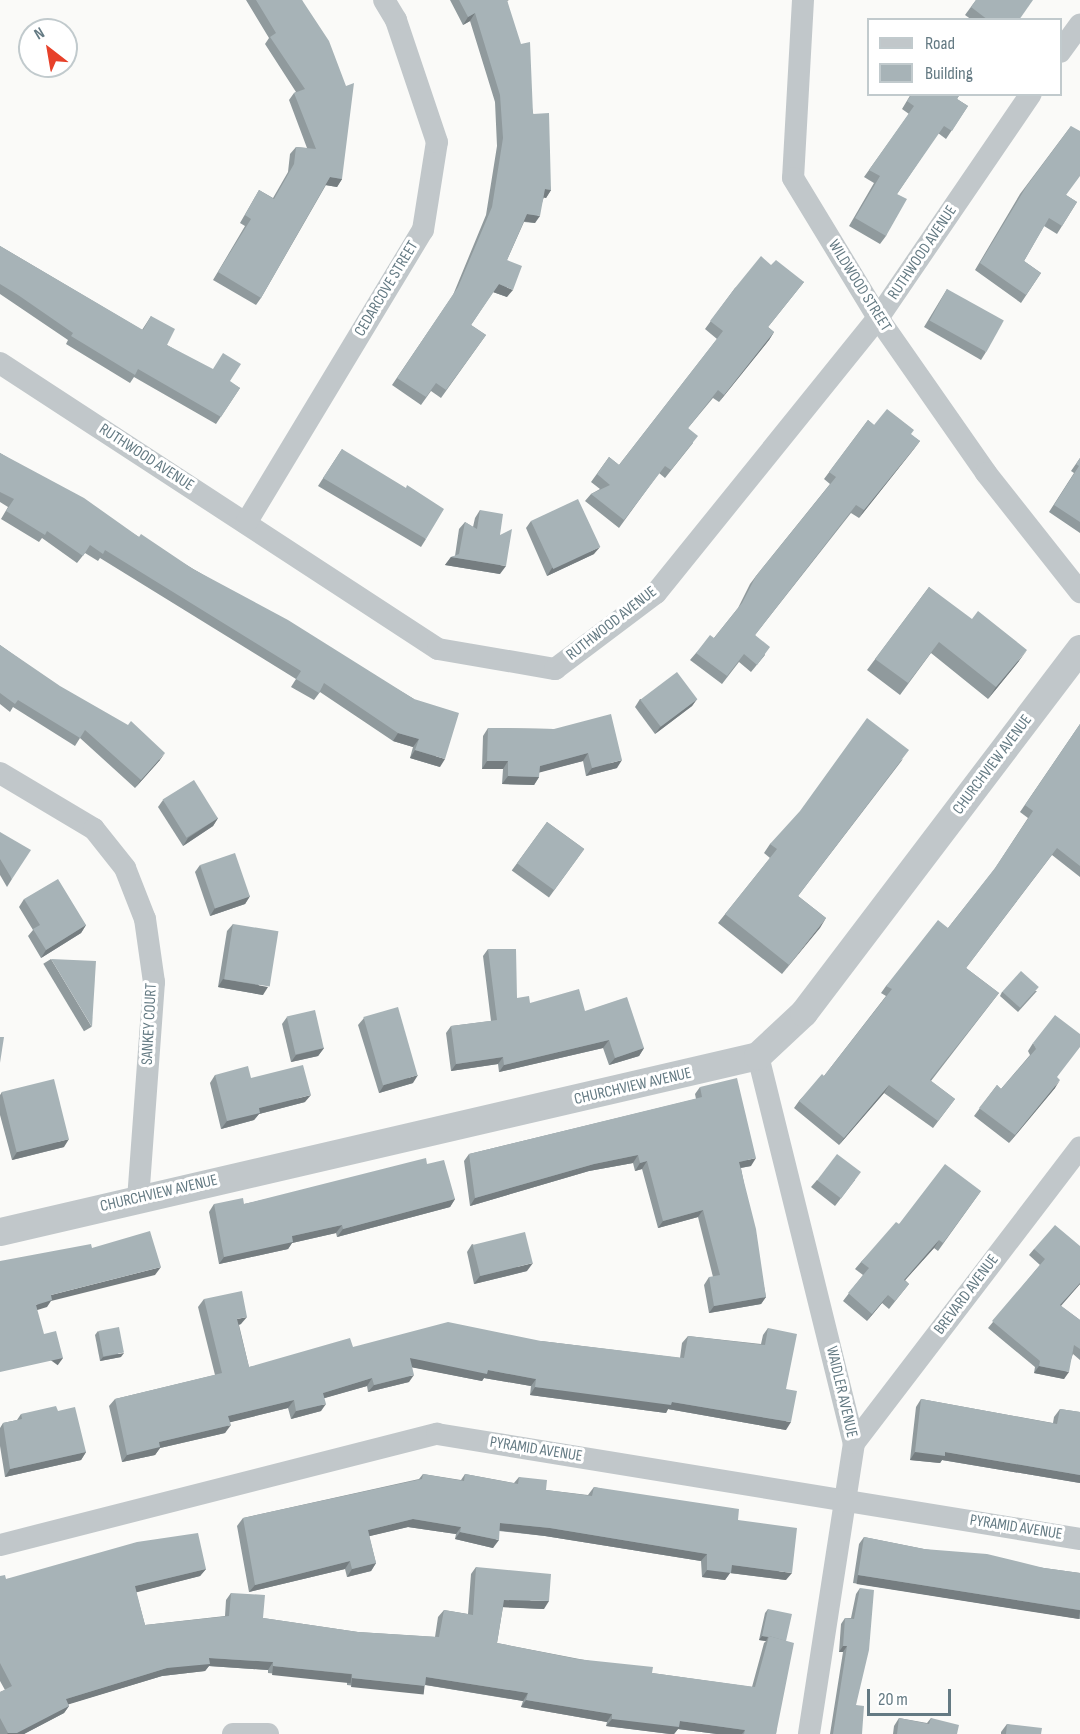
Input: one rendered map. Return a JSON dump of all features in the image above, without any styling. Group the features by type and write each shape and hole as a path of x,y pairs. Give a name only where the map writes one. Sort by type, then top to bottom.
{"street":[{"name":"CEDARCOVE STREET","path":"246,523 423,230 437,142 396,20 384,0"},
{"name":"WILDWOOD STREET","path":"806,4 793,178 878,318 986,473 1080,592"},
{"path":"1062,49 1080,24"},
{"name":"RUTHWOOD AVENUE","path":"0,363 438,649 555,669 656,593 878,318 1030,96"},
{"name":"CHURCHVIEW AVENUE","path":"0,1233 138,1198 758,1056 804,1013 1080,649"},
{"name":"SANKEY COURT","path":"0,773 94,829 125,868 144,919 154,982 138,1198"},
{"name":"WAIDLER AVENUE","path":"758,1056 854,1443 809,1734"},
{"name":"BREVARD AVENUE","path":"854,1443 1080,1147"},
{"name":"PYRAMID AVENUE","path":"0,1545 437,1434 1080,1539"},
{"path":"232,1734 268,1734"}],"building":[{"path":"256,0 302,0 329,41 346,86 354,83 342,179 330,177 261,298 218,272 251,219 245,215 259,190 274,199 294,164 296,147 316,149 294,93 305,89 270,37 276,33"},
{"path":"459,0 507,0 521,44 530,42 533,114 549,113 551,190 545,189 540,216 527,214 507,260 522,266 513,290 499,284 471,325 486,335 446,390 436,383 426,397 397,378 458,287 492,207 503,138 500,95 475,13 468,17"},
{"path":"976,0 1033,0 1020,18 985,18 971,7"},
{"path":"911,96 959,96 957,99 968,106 952,131 944,126 897,194 907,199 886,236 855,218 880,176 869,170 914,106 907,101"},
{"path":"1071,126 1080,131 1080,176 1066,195 1077,202 1062,226 1049,218 1024,261 1041,273 1026,295 980,263 1026,187"},
{"path":"0,246 143,330 151,316 175,329 167,345 213,369 223,353 241,364 230,381 240,388 221,417 138,369 135,375 71,336 73,333 0,284"},
{"path":"761,256 771,265 776,260 804,282 768,327 774,332 724,395 718,390 688,428 698,436 671,470 665,466 624,520 591,494 610,485 597,474 609,457 619,465 723,331 710,321"},
{"path":"947,289 1004,321 986,352 930,320"},
{"path":"887,409 914,430 911,434 920,441 864,510 856,505 755,635 770,647 757,665 744,654 727,676 696,653 710,635 714,638 742,603 756,576 836,477 829,472 868,420 874,425"},
{"path":"342,449 406,488 407,485 444,509 426,539 323,478"},
{"path":"0,453 84,498 139,537 141,534 193,569 288,620 414,699 459,713 445,759 415,750 419,739 398,733 324,683 319,693 296,679 301,671 105,550 103,554 90,545 83,556 47,531 45,535 6,511 14,499 0,492"},
{"path":"1080,458 1080,522 1054,505 1079,466 1076,464"},
{"path":"578,499 600,547 553,569 531,521"},
{"path":"480,510 503,514 500,535 512,529 506,566 451,557 459,554 465,522 477,529"},
{"path":"929,587 972,619 978,611 1027,650 996,687 939,642 908,683 875,659"},
{"path":"0,645 60,686 128,725 131,721 165,753 141,780 85,730 80,738 18,700 15,704 0,693"},
{"path":"677,672 697,699 661,727 640,700"},
{"path":"611,714 622,760 592,768 588,753 540,766 539,777 508,776 508,761 487,761 488,728 554,729"},
{"path":"867,718 909,750 798,896 826,918 789,965 725,914 777,849 770,844 800,811"},
{"path":"1080,724 1080,866 1057,848 966,968 999,993 930,1080 955,1099 938,1121 889,1085 844,1138 799,1101 822,1074 824,1076 892,989 886,986 938,920 948,928 995,868 1033,811 1025,805"},
{"path":"194,780 218,818 186,838 163,800"},
{"path":"547,822 584,849 554,890 517,863"},
{"path":"0,832 31,850 12,879 0,859"},
{"path":"235,853 250,896 215,909 200,865"},
{"path":"58,879 86,925 46,950 33,929 40,925 24,899"},
{"path":"233,924 278,931 270,987 224,979"},
{"path":"488,949 516,949 517,998 529,996 530,1003 579,989 585,1011 627,997 644,1048 615,1058 609,1040 504,1065 503,1057 456,1064 451,1026 497,1020"},
{"path":"51,959 96,961 92,1027"},
{"path":"1021,971 1039,987 1020,1008 1002,992"},
{"path":"398,1007 418,1075 383,1085 363,1017"},
{"path":"315,1010 324,1048 296,1055 287,1017"},
{"path":"1055,1015 1080,1034 1080,1047 1057,1077 1060,1080 1015,1135 979,1108 997,1085 1001,1089 1036,1049 1033,1043"},
{"path":"0,1037 4,1037 0,1063"},
{"path":"303,1065 311,1095 259,1108 260,1113 227,1121 215,1075 248,1066 251,1078"},
{"path":"737,1078 756,1158 739,1162 756,1229 766,1297 714,1306 709,1277 720,1275 703,1210 663,1221 647,1161 640,1163 638,1155 594,1164 475,1198 469,1154 702,1097 700,1087"},
{"path":"54,1079 69,1139 17,1152 2,1092"},
{"path":"837,1154 861,1172 841,1198 817,1180"},
{"path":"426,1158 427,1164 444,1160 455,1199 343,1229 342,1225 292,1236 293,1242 224,1257 214,1204 243,1198 244,1204"},
{"path":"945,1164 981,1191 943,1243 939,1240 904,1280 909,1284 895,1301 888,1295 872,1314 848,1293 869,1268 861,1262 896,1222 899,1224"},
{"path":"1055,1225 1080,1246 1080,1283 1060,1305 1080,1320 1080,1349 1074,1345 1069,1372 1039,1366 1040,1361 992,1321 1045,1259 1034,1249"},
{"path":"150,1231 161,1267 51,1295 52,1300 36,1305 44,1334 56,1331 63,1358 0,1372 0,1261 91,1244 92,1248"},
{"path":"525,1232 533,1263 480,1276 473,1245"},
{"path":"242,1291 247,1317 237,1319 249,1367 350,1338 353,1347 448,1322 541,1341 684,1358 688,1336 765,1345 768,1328 797,1334 786,1389 797,1391 791,1422 672,1402 671,1405 535,1387 536,1379 488,1370 487,1374 410,1358 414,1375 374,1385 372,1378 323,1393 326,1404 296,1411 294,1400 228,1416 231,1425 159,1442 160,1447 127,1455 115,1399 222,1373 204,1299"},
{"path":"119,1327 124,1353 103,1357 98,1331"},
{"path":"921,1399 1057,1424 1060,1409 1080,1412 1080,1475 945,1452 945,1456 915,1452"},
{"path":"56,1406 58,1411 75,1407 86,1452 10,1469 3,1423 22,1419 21,1414"},
{"path":"423,1474 464,1481 465,1474 518,1484 519,1477 547,1480 546,1490 592,1496 594,1487 739,1509 738,1520 797,1528 792,1573 732,1565 731,1573 707,1570 707,1554 550,1528 500,1523 499,1540 460,1532 461,1527 413,1519 368,1530 376,1563 352,1569 350,1561 255,1585 243,1518 422,1479"},
{"path":"198,1533 206,1569 135,1586 145,1625 229,1616 231,1593 265,1595 263,1618 358,1632 439,1637 444,1610 473,1615 476,1567 551,1574 549,1601 504,1600 497,1643 577,1659 653,1667 652,1673 755,1687 769,1636 794,1643 776,1734 744,1734 745,1730 680,1721 679,1727 612,1719 612,1714 526,1700 528,1693 426,1677 425,1686 352,1678 352,1674 273,1666 273,1662 209,1658 210,1664 167,1668 66,1699 69,1706 17,1733 8,1733 0,1718 0,1692 12,1686 0,1663 0,1576 5,1575 6,1579 137,1542"},
{"path":"864,1537 924,1549 987,1554 1044,1568 1080,1573 1080,1610 858,1575"},
{"path":"860,1588 874,1590 869,1650 856,1705 864,1706 862,1734 833,1734 847,1646 843,1646 845,1618 854,1619"},
{"path":"768,1609 792,1614 786,1641 762,1636"},
{"path":"899,1718 929,1724 931,1718 959,1725 957,1734 897,1734"},
{"path":"1007,1724 1042,1728 1041,1734 1006,1734"}]}
